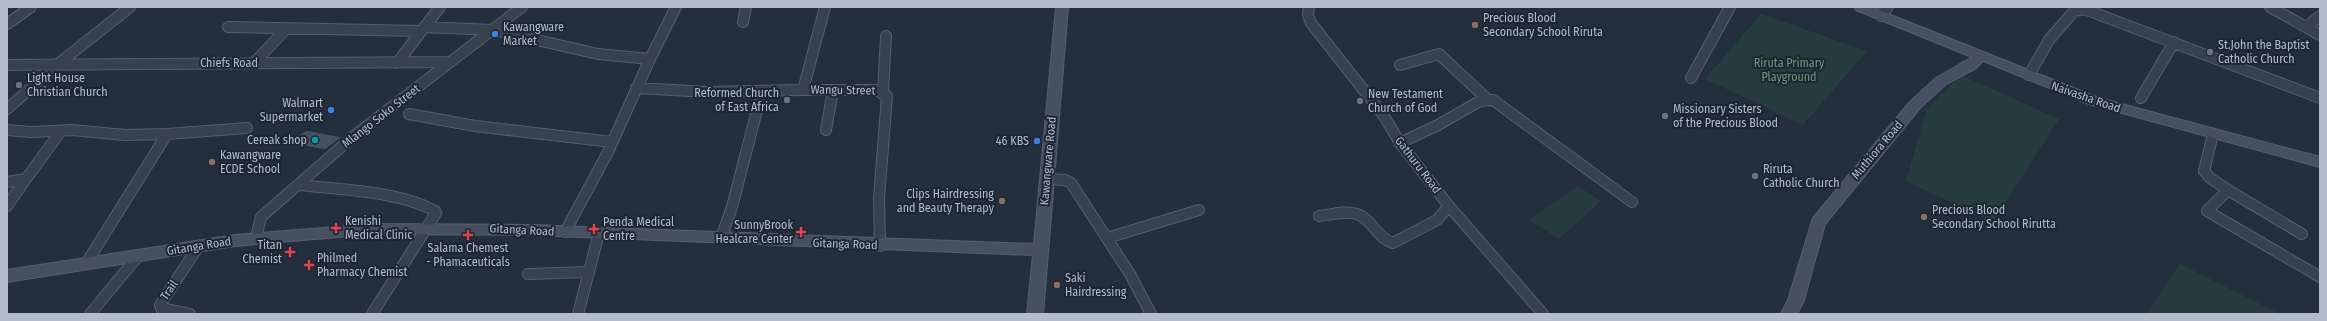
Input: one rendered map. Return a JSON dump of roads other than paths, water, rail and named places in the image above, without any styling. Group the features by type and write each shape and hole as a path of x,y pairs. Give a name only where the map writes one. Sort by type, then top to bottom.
{"main road":[{"name":"Kawangware Road","path":"1035,314 1039,250 1047,179 1062,7"},
{"name":"Naivasha Road","path":"1860,7 1884,11 1981,56 2103,103 2320,162"},
{"name":"Muthiora Road","path":"1789,314 1796,300 1818,222 1915,105 1941,81 1971,65 1981,56"},
{"name":"Gitanga Road","path":"7,276 87,262 256,238 370,230 427,228 486,228 880,246 1039,250"}],"street":[{"path":"7,24 31,7"},
{"path":"7,109 58,64 130,7"},
{"path":"398,63 440,7"},
{"name":"Mlango Soko Street","path":"256,238 262,217 355,135 522,7"},
{"path":"565,232 612,142 636,88 676,7"},
{"path":"743,22 746,7"},
{"name":"Wangu Street","path":"825,7 803,90 876,90 883,92 887,96 888,102 883,134 883,156 879,198 880,246"},
{"name":"Gathuru Road","path":"1309,7 1308,15 1311,23 1384,116 1400,143 1449,206 1460,216 1543,314"},
{"path":"1691,78 1730,7"},
{"path":"2270,7 2320,35"},
{"path":"2029,75 2049,40 2074,11 2078,9 2122,22 2320,98"},
{"path":"2306,27 2320,16"},
{"path":"228,27 286,29 493,30 598,54 650,59"},
{"path":"254,64 286,29"},
{"path":"883,92 886,36"},
{"path":"2141,98 2174,42"},
{"path":"1400,65 1434,54 1439,54 1487,99 1493,100 1632,202"},
{"name":"Chiefs Road","path":"7,65 450,62"},
{"path":"636,88 762,92 803,90"},
{"path":"826,130 833,90"},
{"path":"721,238 732,207 762,92"},
{"path":"1400,143 1487,99"},
{"path":"409,114 475,126 612,142"},
{"path":"7,130 30,132 72,130 125,135 168,134 247,128"},
{"path":"7,206 61,131"},
{"path":"87,262 168,134"},
{"path":"2214,134 2204,171 2210,178 2302,234"},
{"path":"7,182 26,179"},
{"path":"1047,179 1065,180 1071,183 1130,274 1151,314"},
{"path":"300,185 403,198 433,208 436,213 408,260 372,314"},
{"path":"2228,190 2208,208 2210,214 2320,277"},
{"path":"1319,216 1356,214 1364,219 1382,240 1393,243 1437,220 1449,206"},
{"path":"1107,238 1199,210"},
{"path":"578,314 599,233"},
{"name":"Trail","path":"190,314 161,308 160,305 198,247"},
{"path":"90,314 139,255"},
{"path":"528,274 588,272"}],"place":[{"name":"Precious Blood Secondary School Riruta","path":"1475,25"},
{"name":"Kawangware Market","path":"495,34"},
{"name":"St.John the Baptist Catholic Church","path":"2210,52"},
{"name":"Light House Christian Church","path":"19,85"},
{"name":"Reformed Church of East Africa","path":"787,100"},
{"name":"New Testament Church of God","path":"1360,101"},
{"name":"Walmart Supermarket","path":"331,110"},
{"name":"Missionary Sisters of the Precious Blood","path":"1665,116"},
{"name":"Cereak shop","path":"315,140"},
{"name":"46 KBS","path":"1037,141"},
{"name":"Kawangware ECDE School","path":"212,162"},
{"name":"Riruta Catholic Church","path":"1755,176"},
{"name":"Clips Hairdressing and Beauty Therapy","path":"1002,201"},
{"name":"Precious Blood Secondary School Rirutta","path":"1924,217"},
{"name":"Kenishi Medical Clinic","path":"336,228"},
{"name":"Penda Medical Centre","path":"594,229"},
{"name":"SunnyBrook Healcare Center","path":"801,232"},
{"name":"Salama Chemest - Phamaceuticals","path":"468,235"},
{"name":"Titan Chemist","path":"290,252"},
{"name":"Philmed Pharmacy Chemist","path":"309,265"},
{"name":"Saki Hairdressing","path":"1057,285"}],"park label":[{"name":"Riruta Primary Playground","path":"1789,70"}]}
